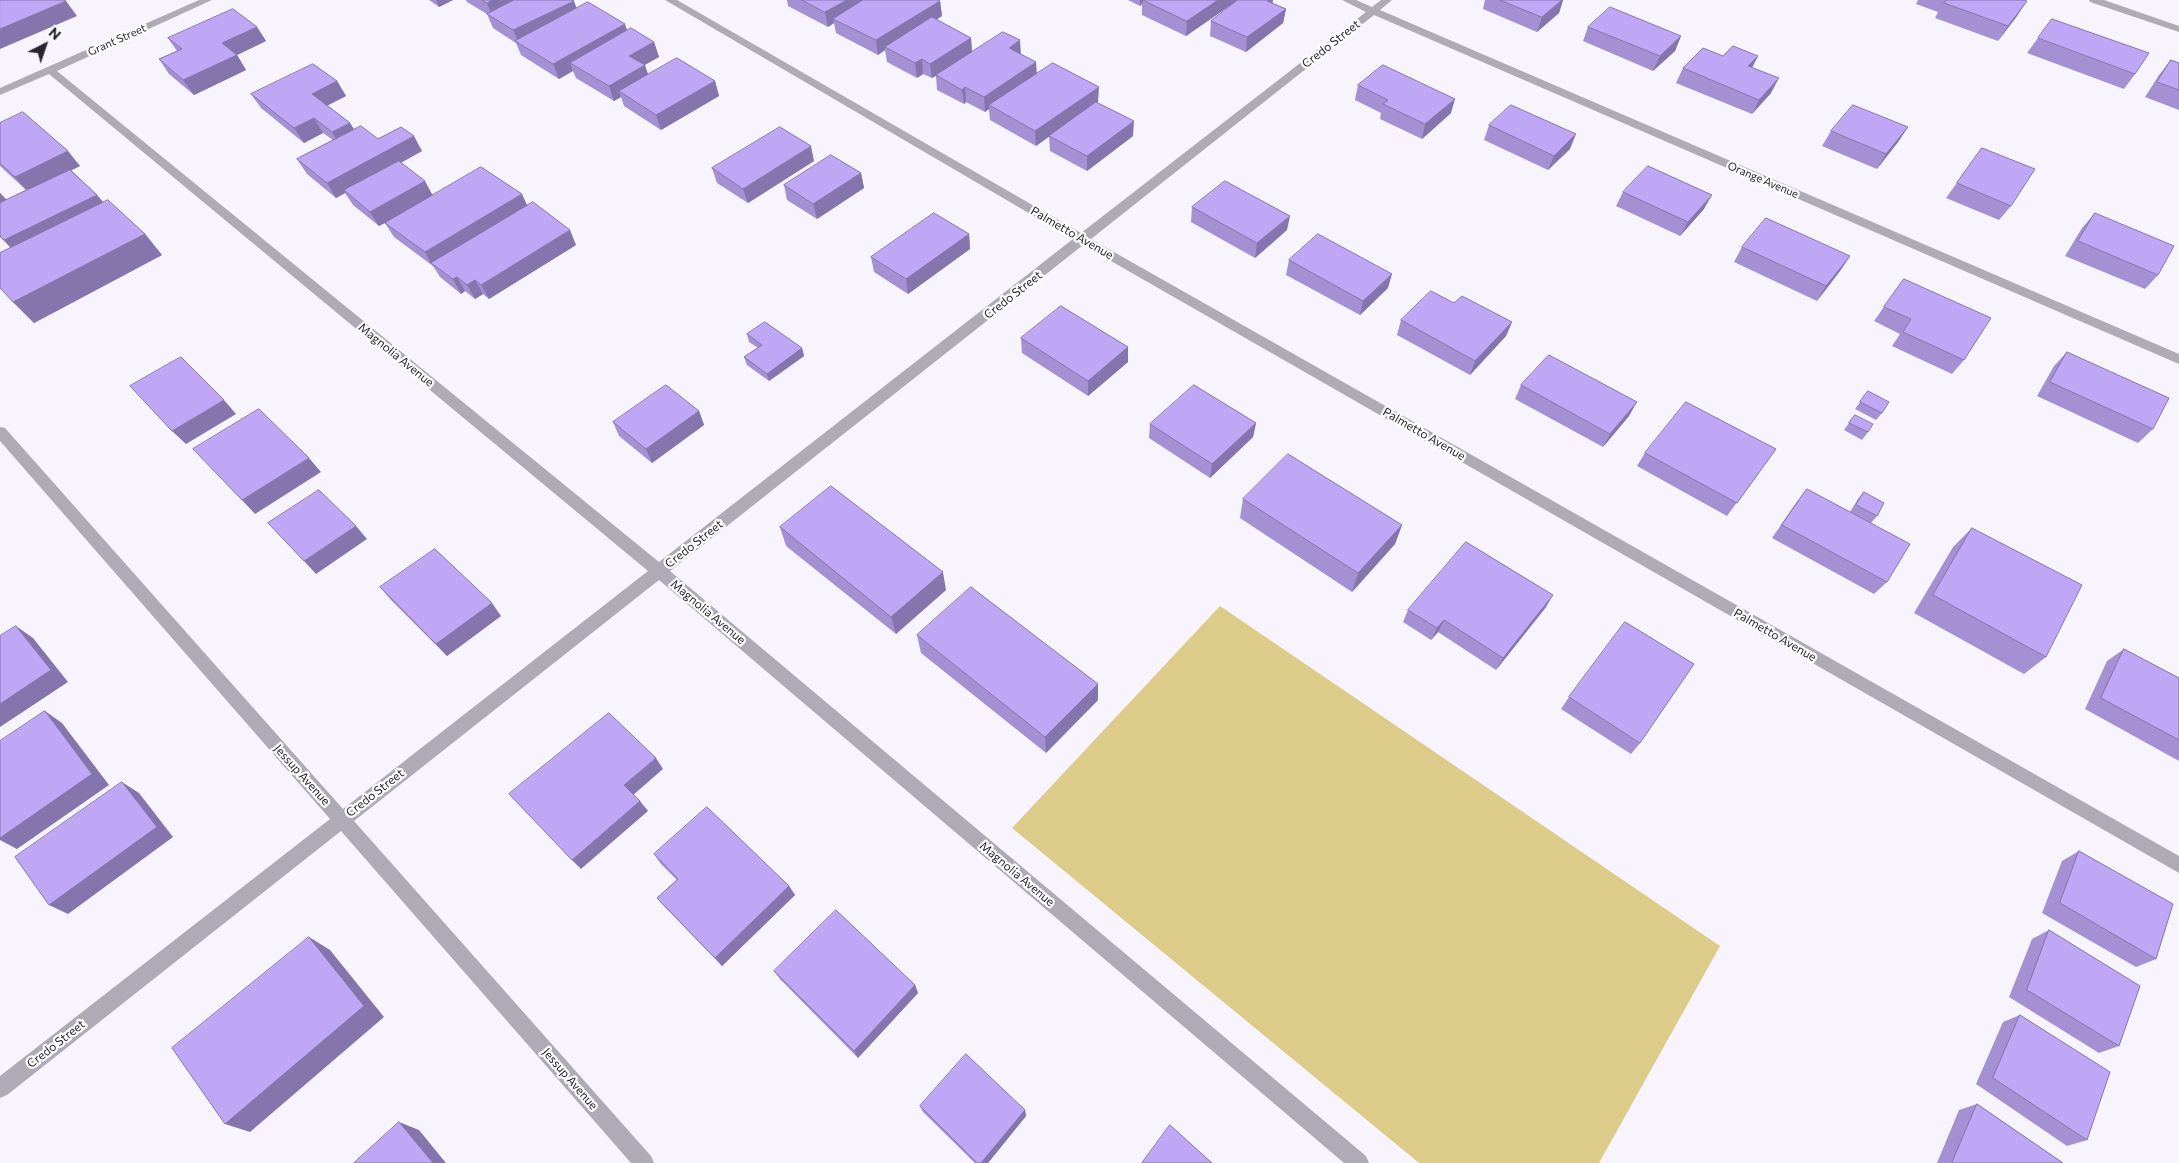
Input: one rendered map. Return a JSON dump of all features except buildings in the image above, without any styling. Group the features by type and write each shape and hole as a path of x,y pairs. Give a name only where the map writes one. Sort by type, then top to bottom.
{"street":[{"name":"Grant Street","path":"0,92 207,0"},
{"name":"Palmetto Avenue","path":"670,0 1084,240 2179,865"},
{"name":"Orange Avenue","path":"1347,0 2179,359"},
{"name":"Credo Street","path":"0,1088 1084,240 1387,0"},
{"path":"2094,0 2179,29"},
{"name":"Magnolia Avenue","path":"50,70 659,571 1359,1163"},
{"name":"Jessup Avenue","path":"0,432 644,1163"}],"shaded area":[{"path":"1220,606 1720,946 1599,1163 1419,1163 1012,828"}]}
